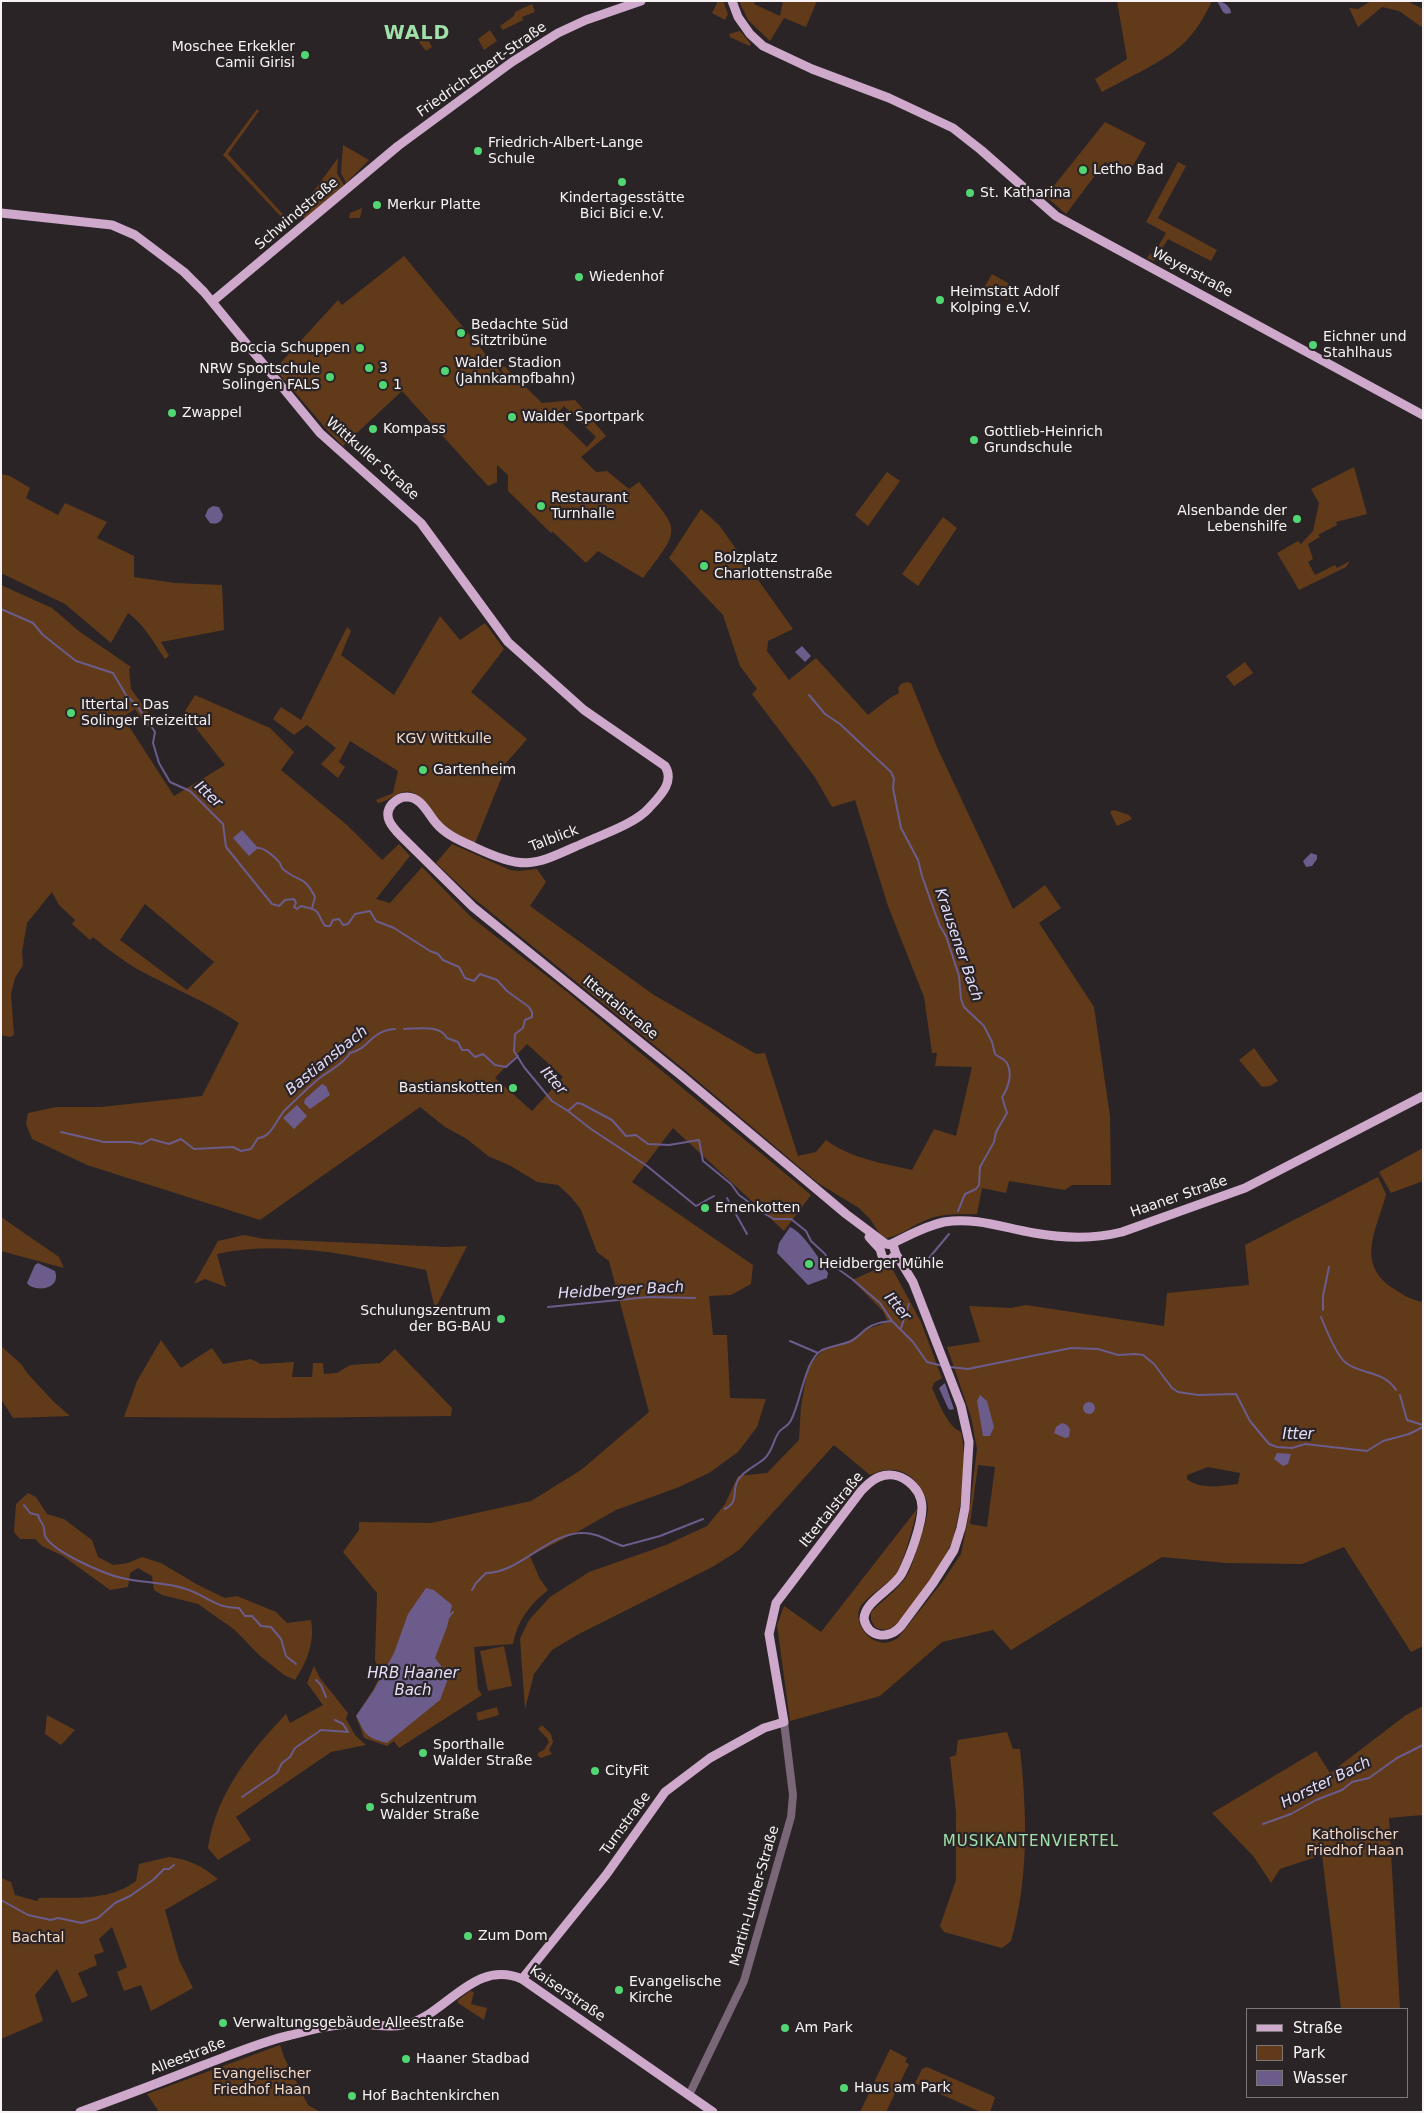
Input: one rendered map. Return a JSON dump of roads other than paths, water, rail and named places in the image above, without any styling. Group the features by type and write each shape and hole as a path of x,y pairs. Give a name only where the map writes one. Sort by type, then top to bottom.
{"main road":[{"name":"Friedrich-Ebert-Straße","path":"398,146 508,65 554,36 586,20 641,1"},
{"name":"Weyerstraße","path":"732,1 738,17 750,34 763,46 812,69 889,98 962,134 1056,216 1423,415"},
{"name":"Schwindstraße","path":"212,302 398,146"},
{"name":"Wittkuller Straße","path":"1,214 112,225 135,235 186,274 212,302 320,433 421,523 508,642 584,710 659,761 668,772"},
{"name":"Talblick","path":"388,814 390,807 395,801 410,797 424,806 441,829 462,841 505,861 522,864 540,862 640,816 664,790 669,779 668,772"},
{"name":"Ittertalstraße","path":"388,814 390,823 396,832 473,907 631,1034 890,1251 920,1302 961,1406 969,1442 962,1528 954,1550 933,1584 897,1630 885,1636 871,1631 865,1623 866,1610 872,1602 899,1578 909,1554 922,1510 920,1497 905,1479 898,1476 884,1476 868,1484 776,1603 770,1634 784,1722"},
{"name":"Haaner Straße","path":"890,1251 924,1228 943,1222 968,1220 1051,1236 1116,1233 1245,1188 1423,1096"},
{"name":"Turnstraße","path":"522,1979 606,1875 666,1792 710,1758 764,1728 784,1722"},
{"name":"Kaiserstraße","path":"307,2031 349,2024 404,2025 423,2017 461,1990 489,1975 508,1975 522,1979 713,2112"},
{"name":"Alleestraße","path":"80,2112 273,2039 307,2031"}],"street":[{"name":"Martin-Luther-Straße","path":"689,2095 744,1981 791,1817 793,1796 784,1722"}],"water":[{"path":"1217,1 1226,4 1230,8 1231,13 1226,14 1223,12"},
{"path":"213,506 219,507 223,515 220,521 215,524 210,523 205,516 208,509"},
{"path":"802,646 811,656 805,662 795,652"},
{"path":"242,830 258,848 249,856 233,838"},
{"path":"1311,853 1317,855 1317,859 1312,866 1306,867 1303,861"},
{"path":"322,1084 326,1086 330,1095 310,1109 304,1103 305,1099"},
{"path":"297,1105 307,1116 294,1129 283,1118"},
{"path":"790,1227 811,1247 828,1273 827,1278 808,1285 777,1253 779,1243"},
{"path":"38,1263 55,1271 56,1278 51,1286 34,1288 27,1283 35,1265"},
{"path":"945,1383 954,1409 950,1410 948,1408 939,1388"},
{"path":"980,1395 987,1401 994,1427 990,1436 983,1436 977,1401"},
{"path":"1089,1402 1095,1408 1089,1414 1083,1408"},
{"path":"1062,1423 1070,1429 1069,1437 1065,1438 1054,1433 1056,1427"},
{"path":"1277,1453 1291,1454 1288,1464 1283,1466 1274,1459"},
{"name":"HRB Haaner Bach","path":"426,1588 434,1590 452,1605 447,1627 435,1658 449,1676 440,1700 387,1743 370,1737 356,1716 374,1690 394,1653 408,1614"}],"waterway":[{"name":"Itter","path":"1,609 33,623 43,635 76,661 113,673 126,695 138,707 155,732 153,743 159,763 170,782 190,791 223,824 226,847 272,904 279,906 285,900 294,899 296,903 294,907 297,909 301,906 313,909 319,914 325,926 330,926 333,920 339,919 343,925 348,924 355,914 370,911 376,921 394,928 438,954 443,960 459,967 465,978 474,981 480,974 497,980 507,991 529,1007 532,1012 532,1017 525,1020 523,1028 515,1034 514,1051 524,1067 552,1101 568,1111 577,1103 582,1104 612,1120 626,1136 636,1135 648,1144 669,1145 699,1140 703,1161 731,1184 739,1195 774,1219 791,1219 806,1231 811,1241 825,1254 831,1264 880,1303 892,1321 913,1342 927,1362 943,1366"},
{"name":"Krausener Bach","path":"809,695 825,714 840,724 891,772 894,779 893,788 901,828 918,860 934,910 946,936 959,976 961,999 964,1007 984,1026 992,1042 995,1054 1004,1060 1009,1067 1009,1081 1002,1097 1007,1113 980,1167 979,1185 976,1189 965,1194 958,1211"},
{"path":"258,848 270,854 280,863 283,869 307,885 315,897 312,908"},
{"name":"Bastiansbach","path":"61,1132 104,1142 142,1144 151,1139 169,1144 181,1139 194,1149 233,1147 241,1151 251,1149 258,1138 267,1135 271,1131 286,1109 317,1081 348,1057 350,1053 357,1051 380,1033 395,1029"},
{"name":"Bastiansbach","path":"404,1029 434,1029 444,1034 447,1038 458,1042 462,1050 468,1050 475,1057 483,1054 495,1065 506,1067 518,1056"},
{"path":"568,1111 591,1129 647,1166 696,1206 714,1196"},
{"path":"727,1198 747,1234"},
{"name":"Krausener Bach","path":"929,1258 949,1234"},
{"path":"1323,1310 1323,1296 1329,1267"},
{"path":"824,1269 834,1268"},
{"name":"Heidberger Bach","path":"548,1307 649,1297 695,1298"},
{"name":"Krausener Bach","path":"901,1328 909,1304"},
{"path":"1321,1317 1335,1348 1346,1363 1385,1379 1396,1390"},
{"path":"725,1509 730,1506 734,1499 738,1480 767,1456 779,1432 790,1422 807,1372 816,1355 822,1350 851,1341 872,1325 892,1321"},
{"name":"Heidberger Bach","path":"790,1341 818,1353"},
{"name":"Itter","path":"950,1367 968,1369 1071,1348 1098,1349 1118,1355 1143,1355 1154,1364 1172,1388 1178,1392 1198,1395 1236,1394 1250,1421 1269,1444 1277,1447 1292,1448 1305,1444 1367,1451 1383,1441 1409,1434 1423,1427"},
{"path":"1400,1395 1407,1420 1423,1425"},
{"path":"24,1505 30,1513 38,1515 44,1526 45,1536 50,1542 68,1555 114,1576 178,1587 218,1604 239,1608 245,1616 252,1616 261,1626 271,1627 281,1639 286,1656 296,1664"},
{"path":"472,1590 486,1573 511,1567 546,1545 570,1534 594,1534 623,1546 660,1536 703,1519"},
{"path":"449,1617 453,1612"},
{"path":"316,1680 321,1685 326,1697"},
{"path":"335,1720 343,1724 348,1732"},
{"path":"242,1797 277,1773 282,1763 290,1757 295,1748 321,1730 348,1732"},
{"name":"Horster Bach","path":"1263,1824 1291,1814 1316,1800 1342,1790 1352,1782 1369,1778 1397,1758 1423,1745"},
{"path":"1,1900 28,1915 51,1920 58,1918 82,1923 98,1918 115,1903 130,1896 153,1880 164,1869 169,1869 174,1865"}],"place":[{"name":"Moschee Erkekler Camii Girisi","path":"305,55"},
{"name":"Friedrich-Albert-Lange Schule","path":"478,151"},
{"name":"Letho Bad","path":"1083,170"},
{"name":"Kindertagesstätte Bici Bici e.V.","path":"622,182"},
{"name":"St. Katharina","path":"970,193"},
{"name":"Merkur Platte","path":"377,205"},
{"name":"Wiedenhof","path":"579,277"},
{"name":"Heimstatt Adolf Kolping e.V.","path":"940,300"},
{"name":"Bedachte Süd Sitztribüne","path":"461,333"},
{"name":"Eichner und Stahlhaus","path":"1313,345"},
{"name":"Boccia Schuppen","path":"360,348"},
{"name":"3","path":"369,368"},
{"name":"Walder Stadion (Jahnkampfbahn)","path":"445,371"},
{"name":"NRW Sportschule Solingen FALS","path":"330,377"},
{"name":"1","path":"383,385"},
{"name":"Zwappel","path":"172,413"},
{"name":"Walder Sportpark","path":"512,417"},
{"name":"Kompass","path":"373,429"},
{"name":"Gottlieb-Heinrich Grundschule","path":"974,440"},
{"name":"Restaurant Turnhalle","path":"541,506"},
{"name":"Alsenbande der Lebenshilfe","path":"1297,519"},
{"name":"Bolzplatz Charlottenstraße","path":"704,566"},
{"name":"Ittertal - Das Solinger Freizeittal","path":"71,713"},
{"name":"Gartenheim","path":"423,770"},
{"name":"Bastianskotten","path":"513,1088"},
{"name":"Ernenkotten","path":"705,1208"},
{"name":"Heidberger Mühle","path":"809,1264"},
{"name":"Schulungszentrum der BG-BAU","path":"501,1319"},
{"name":"Sporthalle Walder Straße","path":"423,1753"},
{"name":"CityFit","path":"595,1771"},
{"name":"Schulzentrum Walder Straße","path":"370,1807"},
{"name":"Zum Dom","path":"468,1936"},
{"name":"Evangelische Kirche","path":"619,1990"},
{"name":"Verwaltungsgebäude Alleestraße","path":"223,2023"},
{"name":"Am Park","path":"785,2028"},
{"name":"Haaner Stadbad","path":"406,2059"},
{"name":"Haus am Park","path":"844,2088"},
{"name":"Hof Bachtenkirchen","path":"352,2096"}],"district":[{"name":"WALD","path":"417,34"},
{"name":"MUSIKANTENVIERTEL","path":"1031,1842"}],"park label":[{"name":"KGV Wittkulle","path":"444,739"},
{"name":"Katholischer Friedhof Haan","path":"1355,1844"},
{"name":"Bachtal","path":"38,1938"},
{"name":"Evangelischer Friedhof Haan","path":"262,2082"}]}
